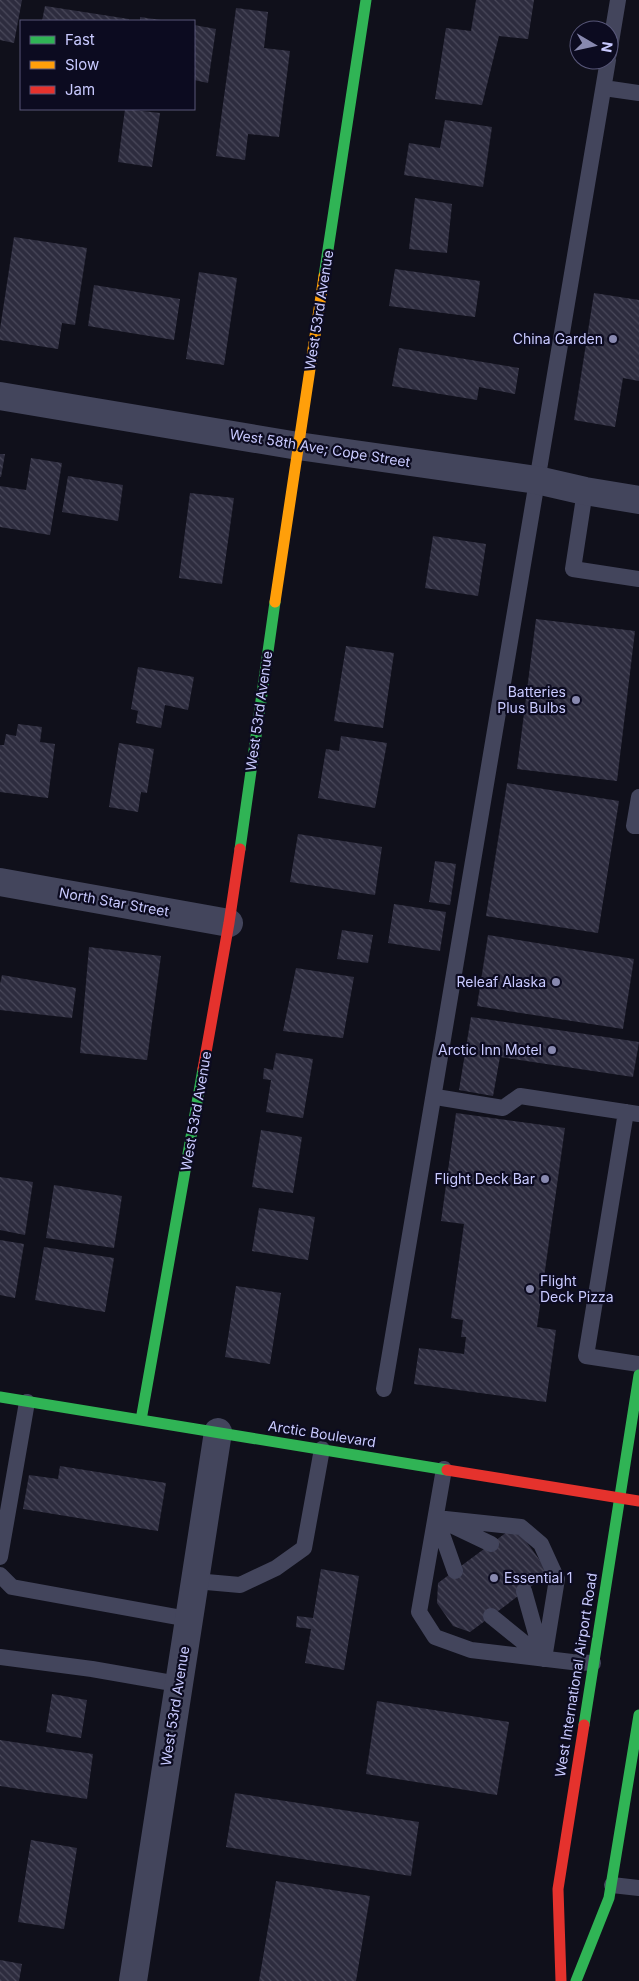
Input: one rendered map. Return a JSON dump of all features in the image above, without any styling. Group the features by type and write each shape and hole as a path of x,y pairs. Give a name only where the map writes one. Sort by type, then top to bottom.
{"main road":[{"name":"West 53rd Avenue","path":"141,1420 228,923 366,0"},
{"name":"West International Airport Road","path":"561,1981 558,1888 639,1375"},
{"name":"Arctic Boulevard","path":"0,1397 639,1501"},
{"path":"576,1981 610,1898 634,1780 639,1715"}],"street":[{"name":"West 58th Ave; Cope Street","path":"0,396 298,446 537,480 585,491 639,500"},
{"name":"North Star Street","path":"0,882 228,923"},
{"name":"West 53rd Avenue","path":"133,1981 218,1432"}],"lane":[{"path":"615,20 618,0"},
{"path":"384,1389 607,70"},
{"path":"604,88 639,93"},
{"path":"585,491 573,569 639,579"},
{"path":"639,796 634,826 639,826"},
{"path":"442,1098 503,1108 520,1096 632,1113 586,1356 639,1364"},
{"path":"0,1557 27,1402"},
{"path":"195,1581 240,1585 276,1568 304,1548 322,1449"},
{"path":"444,1469 419,1612 436,1637 471,1650 593,1663"},
{"path":"436,1518 491,1544"},
{"path":"436,1518 455,1571"},
{"path":"436,1518 522,1527 541,1544 557,1578 544,1659"},
{"path":"0,1575 12,1587 188,1619"},
{"path":"524,1591 544,1659"},
{"path":"491,1616 544,1659"},
{"path":"0,1657 92,1669 178,1684"},
{"path":"612,1885 639,1888"}],"building":[{"path":"0,0 22,0 14,43 0,40"},
{"path":"476,0 534,0 528,39 499,36 482,105 435,99 446,28 471,31"},
{"path":"45,6 129,19 129,20 42,20"},
{"path":"236,8 268,12 264,48 290,51 279,137 248,134 245,160 216,156"},
{"path":"140,17 161,20 140,20"},
{"path":"195,25 216,29 208,83 195,80"},
{"path":"125,110 160,113 152,167 118,162"},
{"path":"445,120 492,127 483,187 404,175 409,143 440,148"},
{"path":"415,198 452,204 447,253 409,249"},
{"path":"14,237 87,248 75,325 62,323 58,349 0,340"},
{"path":"395,269 480,281 475,317 389,306"},
{"path":"199,272 237,278 224,365 186,359"},
{"path":"94,285 180,299 174,340 88,326"},
{"name":"China Garden","path":"594,293 639,300 639,381 623,378 615,427 574,420"},
{"path":"399,348 519,368 515,394 479,387 477,400 392,386"},
{"path":"0,454 5,454 1,477 0,477"},
{"path":"31,458 62,463 50,535 0,527 0,486 26,490"},
{"path":"68,476 123,485 118,521 62,512"},
{"path":"190,493 234,498 222,584 179,578"},
{"path":"433,536 486,544 478,596 425,588"},
{"name":"Batteries Plus Bulbs","path":"536,619 635,631 617,781 517,769"},
{"path":"346,646 394,653 383,728 334,721"},
{"path":"138,667 194,677 188,710 165,705 161,728 136,723 138,711 131,709"},
{"path":"18,724 42,727 40,742 55,744 48,798 0,792 0,745 4,745 6,734 16,736"},
{"path":"341,736 387,743 375,808 318,798 326,749 339,751"},
{"path":"119,743 154,749 147,793 141,792 138,812 109,807"},
{"path":"507,783 619,801 598,933 486,916"},
{"path":"298,834 382,847 375,895 290,882"},
{"path":"435,861 456,864 450,905 429,902"},
{"path":"394,904 446,912 440,951 388,943"},
{"path":"342,930 373,935 368,963 337,959"},
{"name":"Releaf Alaska","path":"488,935 634,959 623,1029 477,1006"},
{"path":"89,947 161,956 147,1060 80,1053"},
{"path":"296,968 354,977 343,1038 283,1031"},
{"path":"2,975 76,988 72,1018 0,1010"},
{"name":"Arctic Inn Motel","path":"471,1017 639,1042 633,1077 500,1057 493,1096 459,1090"},
{"path":"276,1053 313,1059 303,1118 266,1112 271,1080 263,1079 264,1068 273,1070"},
{"path":"456,1113 565,1128 537,1327 556,1330 546,1402 414,1384 419,1348 464,1354 466,1337 461,1337 463,1320 451,1318 464,1224 441,1221"},
{"path":"261,1130 302,1137 293,1193 252,1187"},
{"path":"0,1177 33,1182 25,1235 0,1230"},
{"path":"54,1185 122,1196 114,1248 46,1238"},
{"path":"259,1208 315,1217 308,1260 252,1251"},
{"path":"0,1240 24,1244 15,1298 0,1295"},
{"path":"44,1247 114,1258 105,1312 35,1300"},
{"path":"236,1286 281,1293 270,1364 225,1357"},
{"path":"60,1466 166,1483 158,1531 23,1509 29,1475 58,1479"},
{"name":"Essential 1","path":"515,1526 549,1573 470,1632 453,1626 437,1603 438,1583"},
{"path":"321,1569 359,1576 344,1670 305,1663 311,1629 296,1627 297,1616 313,1618"},
{"path":"52,1694 87,1700 81,1738 46,1732"},
{"path":"377,1701 509,1722 497,1795 366,1774"},
{"path":"0,1740 93,1754 87,1799 0,1786"},
{"path":"235,1793 419,1822 411,1876 226,1847"},
{"path":"31,1840 77,1848 64,1929 18,1922"},
{"path":"276,1881 370,1896 356,1981 259,1981"},
{"path":"0,1960 22,1964 19,1981 0,1981"}],"traffic: fast":[{"path":"324,276 366,0"},
{"path":"240,849 275,602"},
{"path":"141,1420 203,1069"},
{"path":"584,1725 639,1375"},
{"path":"0,1397 447,1470"},
{"path":"576,1981 609,1898 639,1715"}],"traffic: slow":[{"path":"275,602 324,276"}],"traffic: jam":[{"path":"203,1069 240,849"},
{"path":"447,1470 639,1501"},
{"path":"561,1981 558,1889 584,1725"}],"place":[{"name":"China Garden","path":"613,339"},
{"name":"Batteries Plus Bulbs","path":"576,700"},
{"name":"Releaf Alaska","path":"556,982"},
{"name":"Arctic Inn Motel","path":"552,1050"},
{"name":"Flight Deck Bar","path":"545,1179"},
{"name":"Flight Deck Pizza","path":"530,1289"},
{"name":"Essential 1","path":"494,1578"}]}
